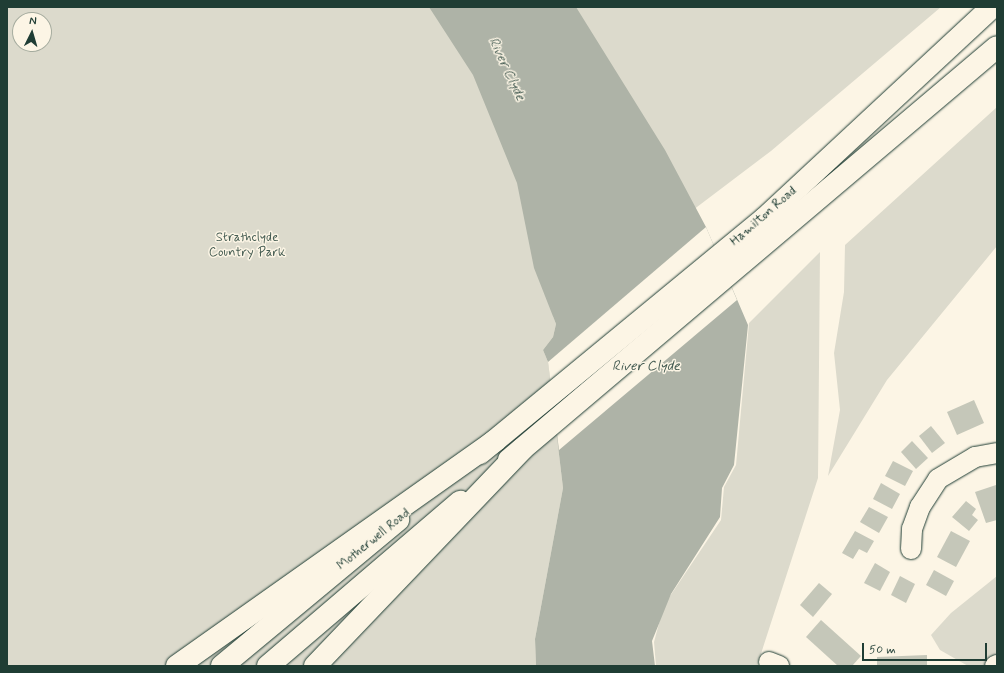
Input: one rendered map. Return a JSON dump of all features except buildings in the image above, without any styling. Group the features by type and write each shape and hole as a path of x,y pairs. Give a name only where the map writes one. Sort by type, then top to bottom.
{"main road":[{"name":"Hamilton Road","path":"531,442 771,227 992,7"},
{"name":"Hamilton Road","path":"527,416 771,227 997,47"},
{"name":"Motherwell Road","path":"222,666 527,416"},
{"path":"177,666 495,441"},
{"name":"Motherwell Road","path":"268,666 531,442"},
{"path":"315,666 531,442"}],"street":[{"path":"911,549 912,529 920,506 938,479 974,457 997,453"}],"green space":[{"name":"Strathclyde Country Park","path":"7,7 941,7 771,151 553,316 556,324 553,337 543,350 548,362 563,488 535,639 536,666 7,666"},
{"path":"997,107 997,246 887,380 828,476 840,410 834,353 844,292 845,245"},
{"path":"820,252 818,478 757,666 656,666 654,642 664,605 721,520 724,487 736,465 749,323"},
{"path":"997,576 997,666 968,666 940,650 931,635 951,613"}],"water":[{"name":"River Clyde","path":"429,7 576,7 665,150 706,227 748,325 734,465 722,488 720,517 671,594 652,641 655,666 536,666 535,639 563,488 548,362 543,350 553,337 556,324 534,268 517,183 473,75"}],"pier":[{"path":"706,227 737,300 559,450 548,362"}]}
